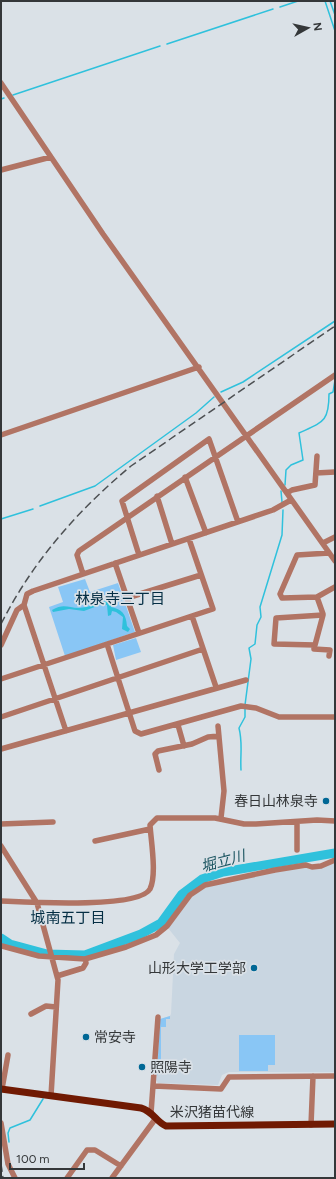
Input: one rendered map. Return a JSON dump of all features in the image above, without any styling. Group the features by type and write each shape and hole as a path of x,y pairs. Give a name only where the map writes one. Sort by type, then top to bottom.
{"main road":[{"name":"米沢猪苗代線","path":"1,1089 141,1108 154,1115 162,1124 166,1126 335,1124"}],"street":[{"path":"1,83 103,234 199,367 335,561"},
{"path":"1,170 51,157"},
{"path":"1,435 199,367"},
{"path":"83,574 77,555 79,551 246,434 335,375"},
{"path":"139,555 122,501 210,439 238,522"},
{"path":"287,493 292,490 314,486 317,456"},
{"path":"316,473 335,472"},
{"path":"185,477 206,533"},
{"path":"157,496 172,544"},
{"path":"66,731 24,605 27,594 32,591 273,510 292,500"},
{"path":"323,543 335,537"},
{"path":"1,679 213,609 189,539"},
{"path":"329,553 297,555 280,594 282,598 317,597 335,587"},
{"path":"115,564 139,634"},
{"path":"127,598 201,574"},
{"path":"317,597 323,616 314,649 330,650 329,656"},
{"path":"1,645 17,610 24,605"},
{"path":"192,616 216,687"},
{"path":"314,645 274,644 276,618 323,616"},
{"path":"107,644 135,731 141,734 242,706 256,708 279,717 335,717"},
{"path":"1,717 203,649"},
{"path":"1,749 216,687 246,680"},
{"path":"178,724 184,746"},
{"path":"218,726 224,791 221,818"},
{"path":"159,770 155,754 158,752 184,746 208,737 219,736"},
{"path":"1,901 37,903 95,902 141,897 150,888 152,879 150,829 152,822 157,818 221,818 244,824 317,820 335,822"},
{"path":"1,824 53,822"},
{"path":"297,822 297,850"},
{"path":"95,841 150,829"},
{"path":"1,846 2,853 37,903 57,976 51,1096"},
{"path":"2,946 24,953 52,957 85,958 126,947 156,935 167,926 190,895 205,885 275,870 306,865 312,867 321,866 335,860"},
{"path":"57,976 83,968 86,964 85,958"},
{"path":"31,1014 46,1006 56,1007"},
{"path":"112,1178 154,1115 158,1017"},
{"path":"1,1089 8,1055"},
{"path":"312,1125 313,1076"},
{"path":"154,1086 221,1089 229,1077 335,1076"},
{"path":"1,1123 8,1164 15,1178"},
{"path":"67,1178 87,1150 95,1150 121,1166"}],"shaded area":[{"path":"85,579 90,592 118,583 135,632 65,656 49,607 63,602 58,587"},
{"path":"108,599 111,607 118,609 123,613 126,618 127,626 130,629 128,632 122,629 123,617 112,611 111,615 108,616 107,605 100,605 84,611 69,609 53,612 52,610 63,606 79,608 86,607 99,604"},
{"path":"136,638 141,652 116,660 113,645"},
{"name":"山形大学工学部","path":"335,861 335,1072 229,1072 222,1075 218,1085 158,1083 156,1080 160,1019 170,1016 171,1014 174,954 180,943 168,928 191,896 211,885"},
{"path":"170,1016 170,1019 166,1019 166,1027 161,1027 161,1068 157,1076 160,1019"},
{"path":"239,1035 275,1035 275,1065 268,1065 268,1071 239,1071"}],"waterway":[{"path":"280,7 298,1"},
{"path":"325,1 335,31"},
{"path":"330,1 335,15"},
{"path":"167,44 273,9"},
{"path":"13,95 160,46"},
{"path":"221,392 243,382 335,321"},
{"path":"285,485 286,470 291,465 303,460 299,433 319,423 326,416 329,403 329,394 333,392 335,380"},
{"path":"40,506 95,486 196,413 214,397"},
{"path":"281,491 282,502"},
{"path":"1,519 33,509"},
{"path":"245,705 251,659 249,648 255,644 257,625 261,617 260,607 282,535 283,510"},
{"path":"241,770 241,744 239,728 245,717 245,708"},
{"name":"堀立川","path":"1,938 10,944 47,954 85,955 141,934 161,923 182,894 202,879 223,872 335,853"},
{"path":"9,1142 8,1133 10,1128 30,1120 43,1099"}],"railway":[{"path":"1,624 27,579 42,558 75,519 111,483 131,466 335,326"},
{"path":"1,1164 3,1178"}],"place":[{"name":"春日山林泉寺","path":"326,801"},
{"name":"山形大学工学部","path":"254,968"},
{"name":"常安寺","path":"86,1037"},
{"name":"照陽寺","path":"142,1067"}],"district":[{"name":"林泉寺三丁目","path":"120,599"},
{"name":"城南五丁目","path":"68,918"}]}
